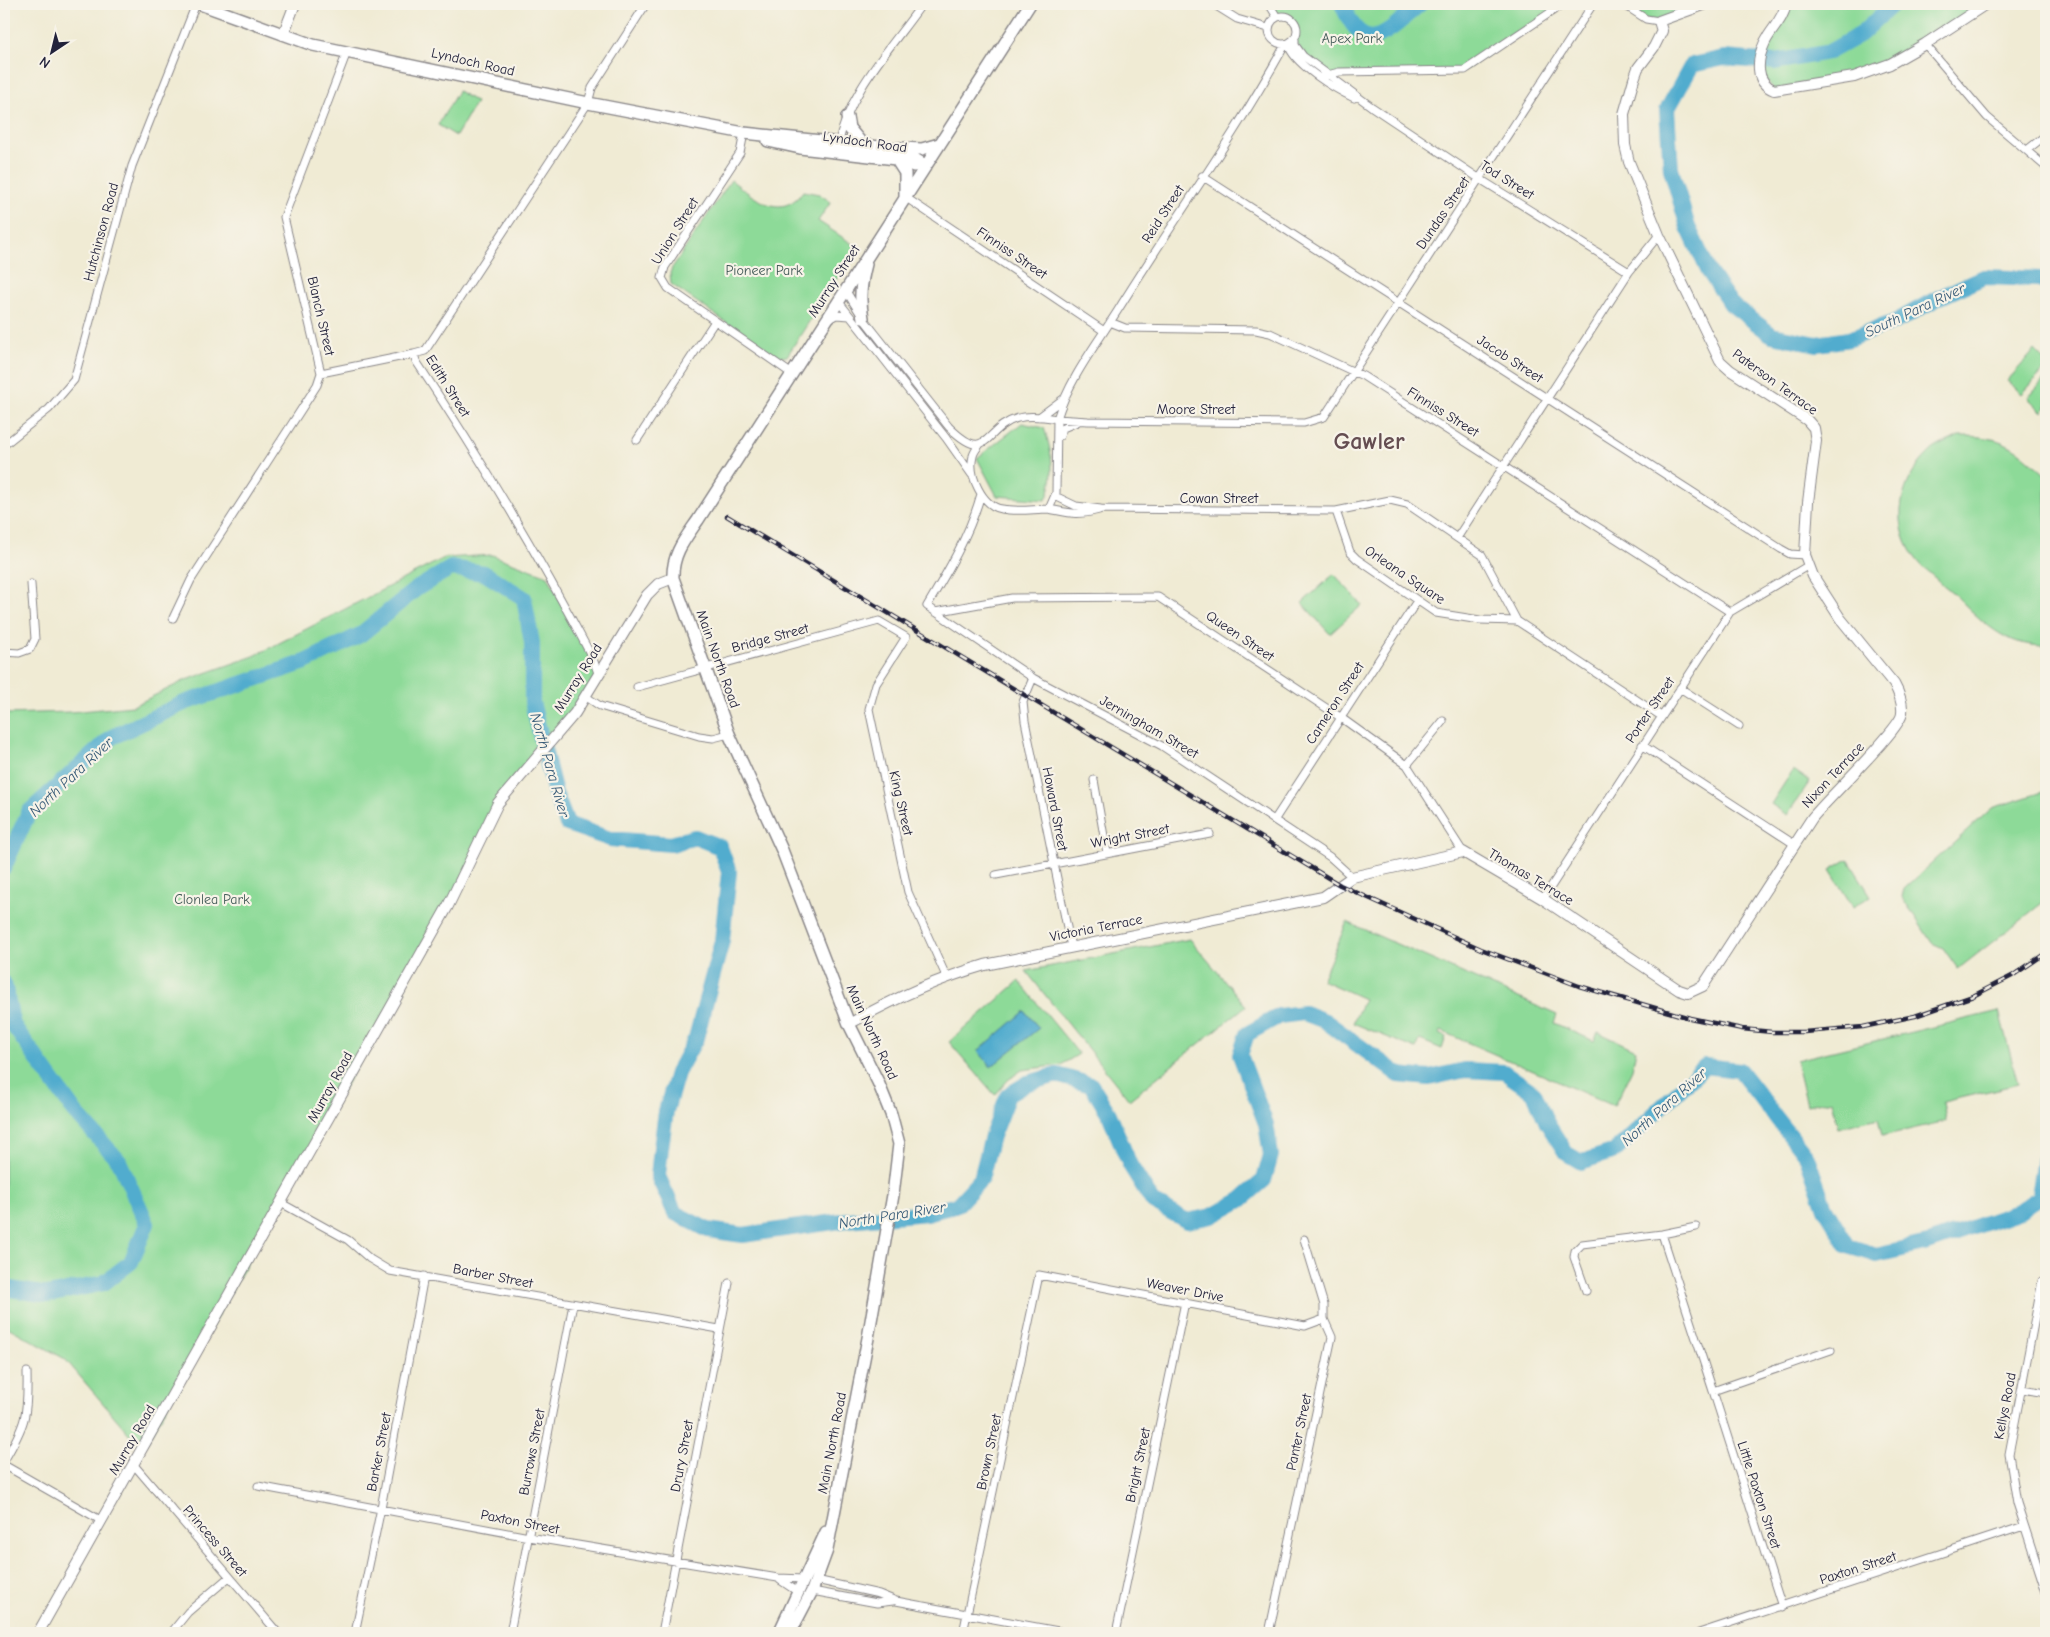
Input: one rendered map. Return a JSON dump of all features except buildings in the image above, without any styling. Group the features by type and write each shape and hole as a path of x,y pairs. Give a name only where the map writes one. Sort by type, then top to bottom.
{"main road":[{"name":"Lyndoch Road","path":"198,4 283,35 347,52 588,103 744,133 838,147 906,161 924,168"},
{"name":"Murray Street","path":"673,578 673,565 676,553 1030,4"},
{"path":"847,117 849,128 863,145"},
{"path":"890,148 922,149 939,144"},
{"name":"Lyndoch Road","path":"838,147 863,145 890,148 903,152 924,168"},
{"path":"896,159 905,173 905,197"},
{"path":"863,318 861,288 869,255"},
{"name":"Main North Road","path":"673,578 729,734 782,850 849,1024 878,1082 891,1114 899,1144 893,1195 827,1550 814,1585 790,1633"},
{"name":"Main North Road","path":"780,1633 831,1522"},
{"path":"780,1633 789,1621 807,1586 814,1585"}],"street":[{"name":"Hutchinson Road","path":"4,445 49,409 74,380 132,166 198,4"},
{"path":"283,35 296,4"},
{"name":"Edith Street","path":"598,673 593,659 541,560 487,469 416,361 414,354 425,351 588,103 592,88 646,4"},
{"path":"838,147 841,128 847,117 887,50 922,4"},
{"path":"1213,4 1237,19 1268,28"},
{"path":"1268,4 1277,17"},
{"path":"1320,77 1339,72 1465,70 1563,4"},
{"name":"Dundas Street","path":"1304,423 1324,417 1593,4"},
{"path":"1623,4 1646,19 1659,21 1706,4"},
{"path":"1786,4 1784,14 1766,40 1759,69 1760,79 1767,87 1782,90 1854,78 1890,64 1925,44 1986,4"},
{"path":"1286,16 1295,23 1297,31 1295,39 1287,44 1274,42 1268,33 1268,28 1277,17 1286,16"},
{"path":"1457,538 1630,272 1659,234 1629,162 1623,123 1626,105 1638,68 1654,47 1662,31 1659,21"},
{"name":"Tod Street","path":"1295,39 1295,45 1304,56 1372,107 1480,179 1630,272"},
{"name":"Tod Street","path":"1287,44 1290,53 1320,77 1372,107"},
{"name":"Reid Street","path":"1057,418 1063,399 1104,331 1202,176 1240,124 1287,44"},
{"path":"1925,44 1987,117 2046,167"},
{"name":"Blanch Street","path":"174,618 191,580 317,385 322,374 284,217 347,52"},
{"name":"Union Street","path":"744,133 740,154 663,274 665,285 792,374"},
{"path":"2027,150 2046,135"},
{"name":"Jacob Street","path":"1202,176 1781,549 1807,560"},
{"name":"Finniss Street","path":"905,197 1104,331"},
{"name":"Paterson Terrace","path":"1659,234 1720,361 1730,370 1808,420 1814,428 1816,441 1804,548 1807,560"},
{"path":"846,291 863,318 949,427 964,442 972,445 981,443"},
{"path":"838,302 946,438 974,478 981,494 986,500 1001,509 1049,509 1055,496 1058,442 1057,418 1027,417 1011,421 981,443 972,458 974,478"},
{"path":"827,320 836,315 850,316"},
{"path":"637,440 715,321"},
{"name":"Finniss Street","path":"1110,322 1125,328 1256,330 1270,333 1363,376 1730,612"},
{"path":"322,374 414,354"},
{"name":"Reid Street","path":"1039,417 1063,399"},
{"name":"Moore Street","path":"1057,418 1088,421"},
{"name":"Moore Street","path":"1058,442 1063,428 1073,422 1304,423"},
{"name":"Jerningham Street","path":"981,494 977,510 947,572 927,606 1033,678 1162,746 1275,819 1330,857 1352,877"},
{"name":"Cowan Street","path":"1055,496 1076,506 1102,509 1336,511"},
{"path":"1336,511 1390,500 1407,504 1482,555 1517,622 1661,716"},
{"name":"Cowan Street","path":"1049,509 1068,514 1082,515 1102,509"},
{"name":"Orleana Square","path":"1336,511 1350,552 1371,570 1417,600 1444,616 1517,622"},
{"name":"Porter Street","path":"1542,899 1730,612 1807,560"},
{"name":"Nixon Terrace","path":"1679,990 1688,992 1703,986 1794,844 1827,799 1892,733 1902,713 1900,694 1894,684 1840,618 1813,576 1807,560"},
{"name":"Murray Road","path":"38,1633 448,906 491,814 506,792 575,713 647,594 658,584 673,578"},
{"path":"4,652 19,652 30,649 35,639 31,584"},
{"name":"Queen Street","path":"935,612 1012,598 1158,597 1340,718 1407,766 1463,852"},
{"name":"Cameron Street","path":"1275,819 1417,600"},
{"name":"Bridge Street","path":"637,687 879,621 906,637"},
{"name":"King Street","path":"906,637 876,684 869,708 908,892 946,976"},
{"name":"Howard Street","path":"1033,678 1023,702 1025,722 1070,947"},
{"path":"1680,688 1739,726"},
{"path":"585,696 600,706 699,736 713,738 729,734"},
{"path":"1407,766 1443,721"},
{"path":"1642,745 1794,844"},
{"path":"1094,780 1107,853"},
{"name":"Wright Street","path":"996,875 1210,834"},
{"path":"1352,877 1463,852"},
{"name":"Thomas Terrace","path":"1463,852 1542,899 1679,990"},
{"name":"Victoria Terrace","path":"849,1024 894,998 946,976 1011,958 1323,897 1352,877"},
{"name":"Barber Street","path":"281,1203 348,1240 380,1266 390,1271 719,1329"},
{"path":"1586,1291 1574,1257 1575,1251 1582,1244 1662,1234 1696,1227"},
{"name":"Little Paxton Street","path":"1662,1234 1782,1607"},
{"name":"Panter Street","path":"1270,1633 1332,1336 1324,1319 1324,1305 1304,1239"},
{"name":"Weaver Drive","path":"1039,1275 1305,1326 1324,1319"},
{"name":"Brown Street","path":"963,1633 1039,1275"},
{"name":"Barker Street","path":"355,1633 381,1508 424,1276"},
{"name":"Kellys Road","path":"2044,1281 2009,1454 2014,1489 2046,1592"},
{"name":"Drury Street","path":"662,1633 729,1283"},
{"name":"Bright Street","path":"1116,1633 1185,1302"},
{"name":"Burrows Street","path":"510,1633 573,1304"},
{"path":"1713,1391 1831,1350"},
{"path":"28,1372 28,1410 20,1433 4,1463 102,1521"},
{"path":"2022,1389 2046,1393"},
{"name":"Princess Street","path":"134,1465 278,1633"},
{"name":"Paxton Street","path":"258,1486 529,1537 675,1562 778,1578 804,1579"},
{"name":"Paxton Street","path":"1700,1633 2024,1526"},
{"path":"171,1633 188,1612 229,1577"},
{"name":"Paxton Street","path":"778,1578 798,1592"},
{"path":"814,1585 877,1603 896,1601"},
{"path":"814,1585 879,1594 896,1601 1069,1633"}],"green space":[{"name":"Apex Park","path":"1269,4 1563,4 1465,70 1329,76 1303,56 1295,39 1297,31 1295,23 1286,16 1277,17"},
{"path":"1623,4 1706,4 1659,21 1646,19"},
{"path":"1786,4 1986,4 1890,64 1774,90 1759,69"},
{"path":"458,91 476,102 456,136 438,125"},
{"name":"Pioneer Park","path":"731,180 757,199 776,206 785,205 794,200 803,191 819,194 831,202 818,221 857,247 787,356 777,358 671,284 670,273 672,268"},
{"path":"2035,350 2046,361 2046,368 2022,394 2007,381"},
{"path":"2046,378 2046,407 2042,412 2028,398"},
{"path":"1022,423 1044,428 1047,437 1052,473 1046,500 997,496 977,458"},
{"path":"1959,436 1988,438 2008,445 2017,450 2046,475 2046,646 2018,642 1984,623 1927,571 1914,556 1907,543 1902,529 1901,516 1902,502 1911,476 1932,450"},
{"name":"Clonlea Park","path":"492,555 548,576 598,673 585,696 506,792 473,857 143,1450 65,1359 4,1325 4,714 71,712 133,706 186,680 254,656 444,558"},
{"path":"1334,574 1362,605 1330,634 1302,603"},
{"path":"1793,770 1810,781 1787,815 1771,804"},
{"path":"2046,791 2046,900 1958,969 1943,948 1932,943 1902,897 1904,889 1992,808"},
{"path":"1848,859 1871,896 1853,907 1830,870"},
{"path":"1347,922 1557,1015 1554,1023 1594,1041 1598,1032 1636,1050 1632,1069 1614,1106 1441,1031 1439,1034 1446,1037 1442,1049 1420,1040 1416,1049 1353,1023 1364,999 1322,980"},
{"path":"1190,939 1246,1006 1129,1100 1026,971"},
{"path":"1019,981 1079,1054 1061,1065 1022,1070 1008,1080 995,1095 949,1042"},
{"path":"1999,1011 2018,1084 1943,1102 1946,1121 1882,1136 1878,1118 1838,1128 1832,1100 1807,1105 1796,1060"}],"water":[{"path":"1025,1011 1039,1028 991,1067 978,1051"}],"waterway":[{"name":"South Para River","path":"1342,4 1351,22 1359,32 1368,36 1377,36 1387,31 1420,4"},
{"name":"South Para River","path":"1893,4 1861,34 1829,52 1775,62 1724,58 1692,65 1667,110 1671,169 1688,227 1709,272 1731,304 1772,335 1817,344 1849,339 1895,322 1938,298 1984,277 2041,279 2046,283"},
{"name":"North Para River","path":"4,867 29,812 112,737 184,703 303,663 360,635 416,589 451,568 484,573 524,598 532,643 532,702 555,793 567,824 610,839 671,844 695,837 720,847 729,872 722,941 696,1038 677,1073 666,1111 658,1176 675,1213 708,1230 743,1235 848,1220 927,1213 957,1205 981,1179 992,1136 1008,1095 1028,1083 1057,1075 1091,1085 1109,1114 1130,1165 1153,1202 1187,1221 1212,1216 1241,1200 1264,1180 1271,1155 1266,1124 1240,1055 1247,1034 1279,1016 1304,1013 1325,1021 1399,1075 1429,1078 1465,1070 1504,1072 1534,1093 1547,1123 1566,1153 1581,1162 1615,1151 1705,1066 1739,1070 1807,1157 1825,1208 1848,1246 1876,1255 1928,1243 2020,1211 2039,1197 2046,1151"},
{"name":"North Para River","path":"4,984 13,1025 75,1112 119,1161 147,1224 131,1262 104,1283 48,1295 4,1288"}],"railway":[{"path":"727,516 1340,885 1481,949 1579,986 1690,1018 1742,1029 1772,1032 1804,1032 1863,1027 1915,1016 1973,996 2012,976 2046,953"}],"district":[{"name":"Gawler","path":"1369,441"}]}
